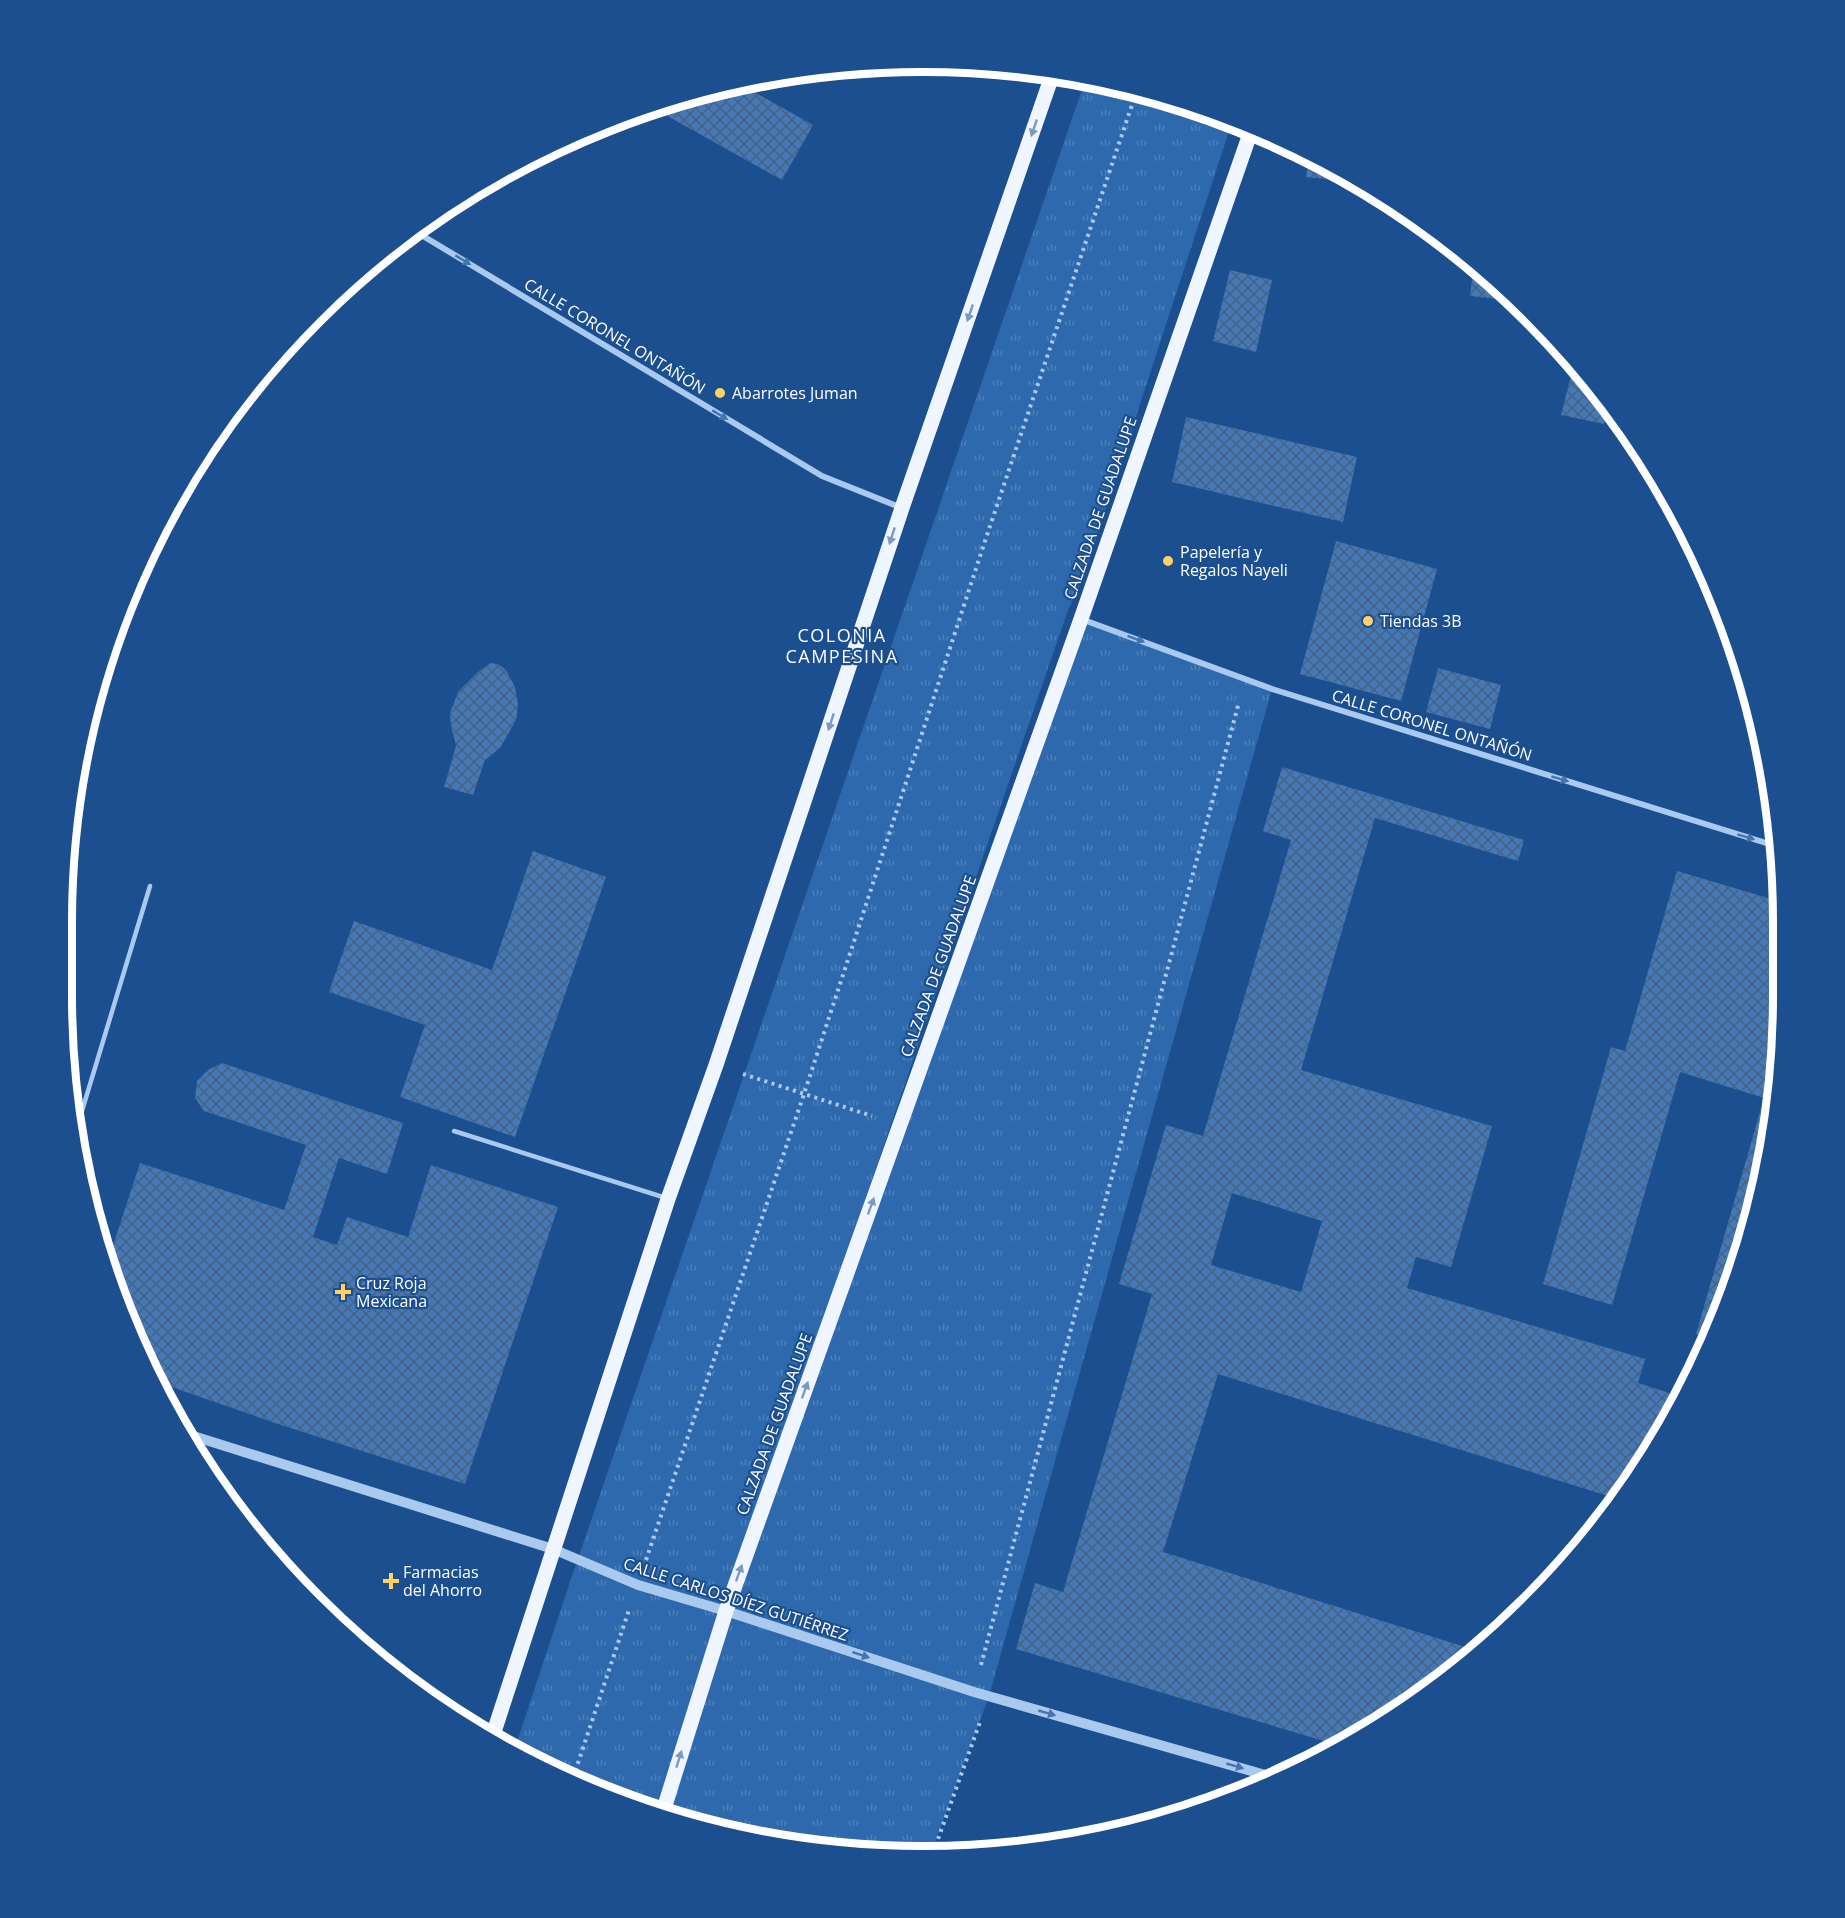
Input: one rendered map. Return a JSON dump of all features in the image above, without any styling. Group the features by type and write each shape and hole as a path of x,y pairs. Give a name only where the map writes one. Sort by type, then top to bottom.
{"main road":[{"path":"494,1730 668,1199 716,1065 902,508 1050,82"},
{"name":"CALZADA DE GUADALUPE","path":"665,1806 726,1611 1081,619 1249,137"}],"street":[{"name":"CALLE CORONEL ONTAÑÓN","path":"422,235 822,477 902,508"},
{"name":"CALLE CORONEL ONTAÑÓN","path":"1081,619 1245,679 1769,844"},
{"name":"CALLE CARLOS DÍEZ GUTIÉRREZ","path":"196,1437 553,1549 638,1585 726,1611 974,1692 1263,1774"}],"lane":[{"path":"80,1116 150,886"},
{"path":"454,1131 668,1199"}],"path":[{"path":"575,1771 804,1094 985,541 1134,99"},
{"path":"974,1692 1245,679"},
{"path":"716,1065 900,1125"},
{"path":"936,1846 989,1696"}],"green space":[{"path":"1083,87 1143,101 1229,130 1085,573 1067,613 657,1803 597,1781 517,1743"},
{"path":"1081,619 1272,689 989,1696 934,1846 867,1844 811,1839 757,1830 664,1806"}],"building":[{"path":"750,90 813,125 782,180 662,113"},
{"path":"1308,165 1337,180 1306,177"},
{"path":"1230,270 1272,280 1256,352 1213,341"},
{"path":"1473,275 1501,299 1470,296"},
{"path":"1572,374 1606,417 1604,424 1561,415"},
{"path":"1186,417 1357,457 1343,522 1172,482"},
{"name":"Tiendas 3B","path":"1336,541 1437,569 1401,701 1300,674"},
{"path":"491,663 498,664 506,670 515,687 518,705 516,720 500,748 485,760 473,795 444,787 456,746 450,713 458,692 480,670"},
{"path":"1438,668 1501,685 1490,729 1426,712"},
{"path":"1282,767 1524,840 1518,861 1375,818 1301,1070 1492,1126 1451,1267 1416,1257 1407,1288 1645,1359 1638,1383 1673,1394 1630,1468 1609,1496 1218,1374 1163,1552 1467,1648 1395,1703 1328,1742 1016,1649 1035,1583 1063,1592 1152,1294 1119,1284 1166,1125 1203,1136 1291,840 1263,831","holes":["1232,1193 1322,1221 1301,1292 1211,1265"]},
{"path":"533,851 606,877 515,1137 400,1097 425,1025 329,992 354,921 492,970"},
{"path":"1677,871 1772,899 1773,996 1766,1107 1757,1161 1744,1216 1728,1269 1701,1336 1696,1334 1764,1098 1680,1072 1612,1305 1543,1284 1611,1047 1625,1051"},
{"name":"Cruz Roja Mexicana","path":"222,1063 403,1123 387,1174 339,1158 313,1237 337,1245 347,1217 408,1237 431,1165 558,1207 465,1484 167,1385 137,1321 111,1251 140,1163 284,1210 306,1145 204,1111 195,1098 197,1081 208,1070"}],"place":[{"name":"Abarrotes Juman","path":"720,393"},
{"name":"Papelería y Regalos Nayeli","path":"1168,561"},
{"name":"Tiendas 3B","path":"1368,621"},
{"name":"Cruz Roja Mexicana","path":"343,1292"},
{"name":"Farmacias del Ahorro","path":"391,1581"}],"district":[{"name":"COLONIA CAMPESINA","path":"842,646"}]}
